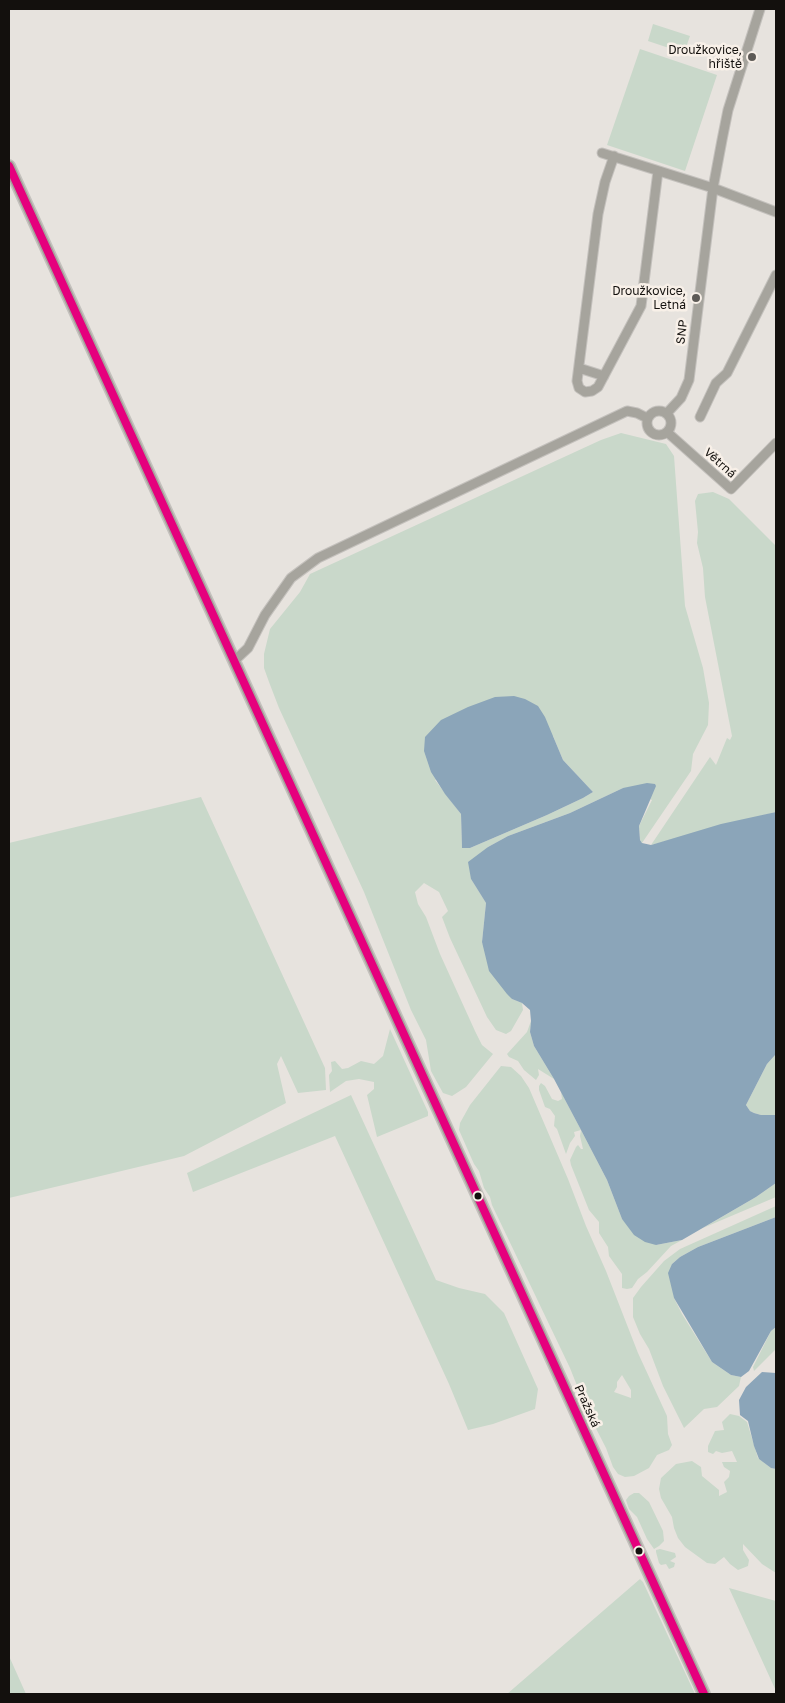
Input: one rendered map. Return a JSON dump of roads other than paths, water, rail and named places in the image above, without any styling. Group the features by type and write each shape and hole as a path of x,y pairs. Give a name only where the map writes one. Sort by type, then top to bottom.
{"main road":[{"name":"Pražská","path":"9,166 704,1694"}],"street":[{"name":"SNP","path":"667,413 681,398 689,380 713,188 728,110 760,9"},
{"path":"602,153 713,188 776,212"},
{"path":"614,156 605,182 598,214 577,384 585,392 595,389 604,376 641,306 658,171"},
{"path":"700,417 716,383 728,373 776,275"},
{"path":"579,368 604,376"},
{"path":"658,410 667,413 671,422 667,432 662,435 652,434 648,429 647,418 653,411 658,410"},
{"path":"234,661 248,648 265,615 291,578 318,558 627,411 638,413 647,418"},
{"name":"Větrná","path":"667,432 731,489 776,443"}],"water":[{"path":"514,696 538,706 545,717 563,760 593,792 547,815 470,848 462,848 461,814 431,772 424,751 425,737 441,720 468,707 495,697"},
{"path":"647,783 655,784 656,786 639,826 642,843 651,845 721,824 776,812 776,1054 767,1064 746,1105 754,1113 776,1115 776,1183 756,1197 682,1240 656,1245 645,1242 634,1235 622,1219 607,1180 554,1079 534,1046 530,1032 530,1010 522,1003 512,999 489,971 482,942 486,903 471,879 468,862 488,847 508,836 570,813 623,788"},
{"path":"776,1217 776,1327 771,1331 749,1371 741,1377 731,1375 712,1362 674,1298 668,1273 672,1264 680,1257 698,1247"},
{"path":"762,1372 776,1373 776,1469 771,1468 759,1459 748,1421 740,1415 739,1400 746,1387"}],"place":[{"name":"Droužkovice, hřiště","path":"752,57"},
{"name":"Droužkovice, Letná","path":"696,298"}]}
